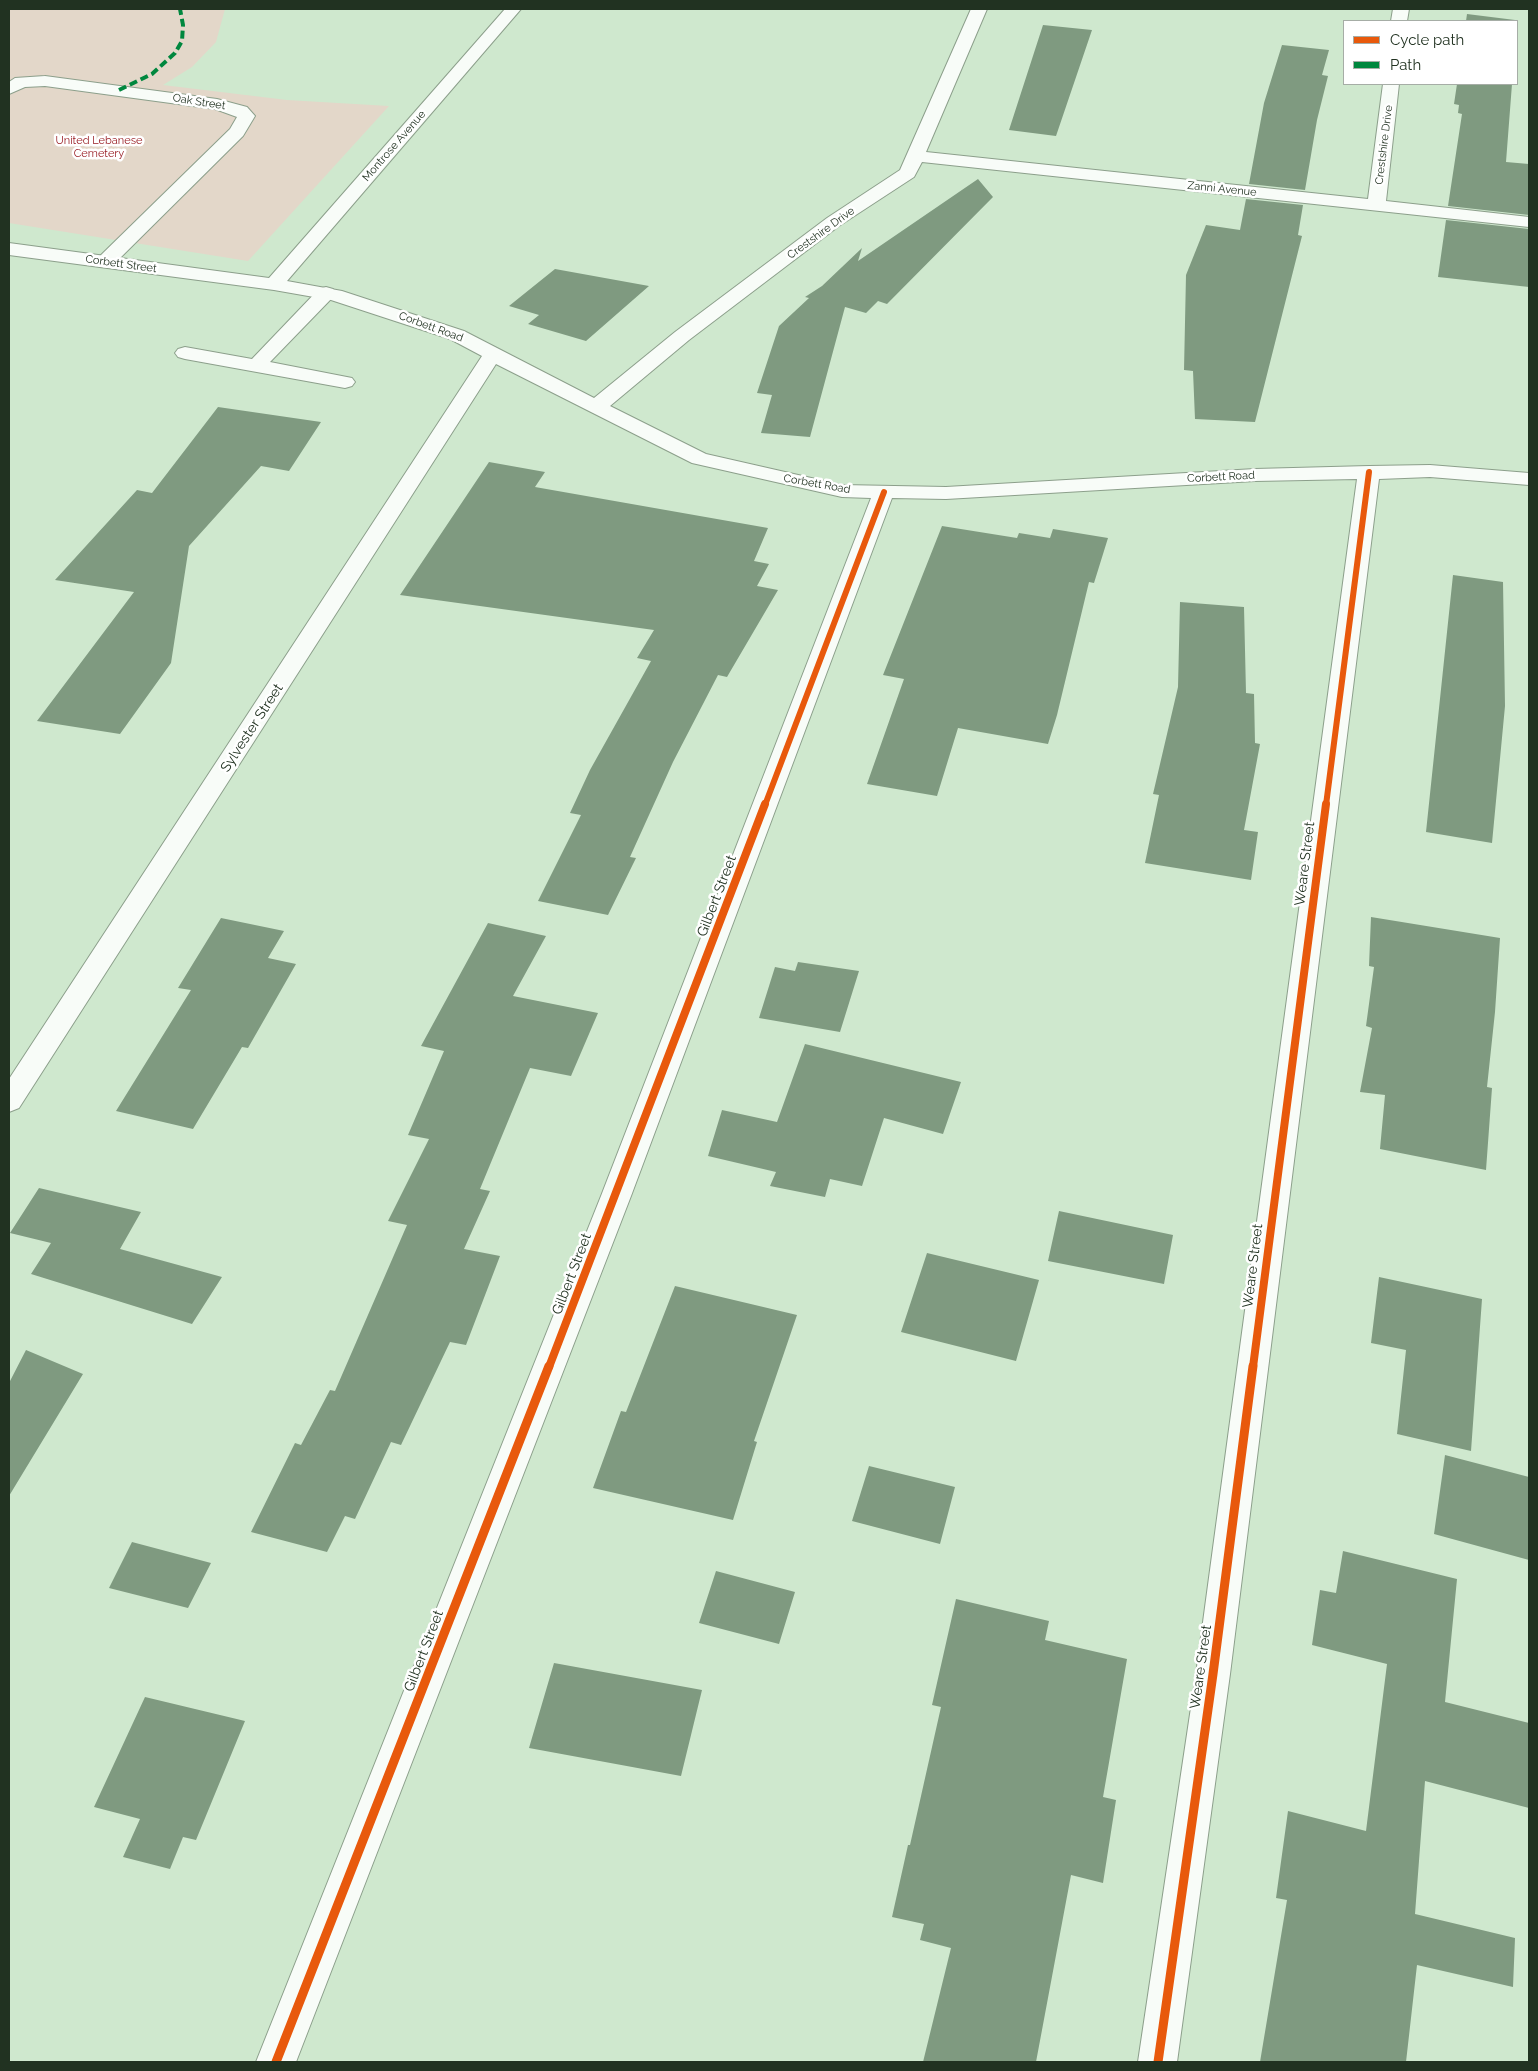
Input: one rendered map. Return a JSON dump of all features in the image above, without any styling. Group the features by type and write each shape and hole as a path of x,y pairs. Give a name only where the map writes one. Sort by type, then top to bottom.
{"street":[{"name":"Montrose Avenue","path":"274,284 513,9"},
{"name":"Crestshire Drive","path":"596,407 682,336 826,228 908,173 979,9"},
{"name":"Oak Street","path":"9,89 21,82 45,81 217,104 241,110 246,116 236,132 106,261"},
{"name":"Crestshire Drive","path":"1376,206 1391,85"},
{"name":"Zanni Avenue","path":"915,156 1529,222"},
{"name":"Corbett Street","path":"9,249 234,279"},
{"name":"Corbett Road","path":"234,279 326,293 457,334 700,459 842,491 946,494 1255,475 1369,472 1430,471 1529,479"},
{"path":"257,365 326,293"},
{"path":"185,353 346,382"},
{"name":"Sylvester Street","path":"9,1101 112,946 493,354"},
{"name":"Weare Street","path":"1158,2062 1214,1664 1369,472"},
{"name":"Gilbert Street","path":"276,2062 616,1196 884,492"}],"green space":[{"name":"United Lebanese Cemetery","path":"9,9 225,9 216,42 192,67 163,85 287,100 389,106 248,261 9,223"}],"building":[{"path":"1467,14 1515,20 1466,20"},
{"path":"1043,25 1092,30 1056,136 1009,130"},
{"path":"1282,45 1329,50 1322,75 1328,76 1317,120 1305,190 1249,184 1264,103"},
{"path":"1457,85 1512,85 1506,162 1529,164 1529,215 1448,206 1462,114 1458,113 1459,105 1454,104"},
{"path":"978,179 993,197 887,304 878,301 866,313 845,307 810,437 761,433 772,395 757,393 779,326 809,298 805,297 822,286 862,248 858,261"},
{"path":"1246,199 1303,205 1298,235 1302,236 1255,422 1195,419 1193,371 1184,370 1186,275 1206,225 1240,230"},
{"path":"1446,220 1529,229 1529,287 1438,277"},
{"path":"555,269 649,286 586,341 528,324 539,315 509,306"},
{"path":"218,407 321,422 289,471 261,466 189,546 171,663 120,734 37,721 134,592 55,580 137,490 152,493"},
{"path":"489,462 545,472 535,487 768,528 754,561 769,564 757,586 778,590 727,677 718,675 673,762 630,857 636,858 608,915 538,901 581,815 570,813 590,770 651,661 637,658 654,630 400,595"},
{"path":"942,526 1017,538 1019,533 1050,538 1053,529 1108,538 1094,583 1089,582 1057,715 1048,744 958,728 937,796 867,784 904,679 883,675"},
{"path":"1453,575 1503,582 1505,706 1492,843 1426,832"},
{"path":"1180,602 1244,607 1246,693 1254,694 1255,743 1260,744 1244,830 1258,832 1251,880 1145,863 1159,795 1153,794 1178,687"},
{"path":"1371,917 1500,938 1487,1087 1492,1088 1486,1170 1380,1149 1385,1095 1360,1092 1372,1028 1366,1026 1374,967 1369,966"},
{"path":"221,918 284,931 268,958 296,964 248,1048 242,1047 193,1129 116,1111 191,990 178,988"},
{"path":"488,923 546,936 513,996 598,1013 571,1076 530,1068 480,1189 490,1191 464,1249 500,1256 466,1345 450,1342 401,1445 391,1442 355,1519 345,1516 327,1552 251,1532 295,1443 301,1445 330,1390 335,1391 407,1225 388,1221 429,1139 408,1135 444,1051 421,1046"},
{"path":"798,962 859,971 840,1032 759,1018 775,967 795,971"},
{"path":"805,1044 961,1082 943,1134 884,1118 862,1186 830,1179 825,1197 770,1186 776,1172 708,1156 722,1110 777,1122"},
{"path":"39,1188 141,1212 120,1249 222,1277 192,1324 31,1274 51,1243 10,1233"},
{"path":"1059,1211 1173,1235 1164,1284 1048,1261"},
{"path":"927,1253 1039,1280 1016,1361 901,1332"},
{"path":"1379,1277 1482,1299 1471,1451 1397,1434 1406,1350 1371,1343"},
{"path":"675,1286 797,1315 754,1441 757,1442 733,1520 593,1488 621,1411 626,1412"},
{"path":"26,1350 83,1374 9,1496 9,1383"},
{"path":"1445,1455 1529,1477 1529,1560 1434,1534"},
{"path":"869,1466 955,1487 940,1544 852,1521"},
{"path":"132,1542 211,1563 188,1608 109,1588"},
{"path":"1343,1551 1457,1579 1445,1702 1529,1723 1529,1808 1425,1781 1415,1914 1515,1938 1513,1987 1417,1965 1406,2062 1260,2062 1287,1900 1276,1898 1288,1811 1366,1831 1387,1664 1312,1645 1320,1590 1336,1593"},
{"path":"716,1571 795,1592 779,1644 699,1623"},
{"path":"956,1599 1049,1621 1045,1640 1127,1659 1103,1797 1116,1800 1103,1883 1071,1875 1036,2062 923,2062 951,1948 920,1940 924,1924 892,1917 941,1707 932,1705"},
{"path":"554,1663 702,1690 681,1776 529,1748"},
{"path":"145,1697 245,1721 196,1840 183,1837 170,1869 123,1857 140,1819 94,1807"}],"marked path":[{"path":"119,90 152,74 175,53 182,41 183,25 180,9"}],"cycle path":[{"path":"1158,2062 1213,1674 1369,472"},
{"path":"276,2062 616,1196 884,492"}]}
